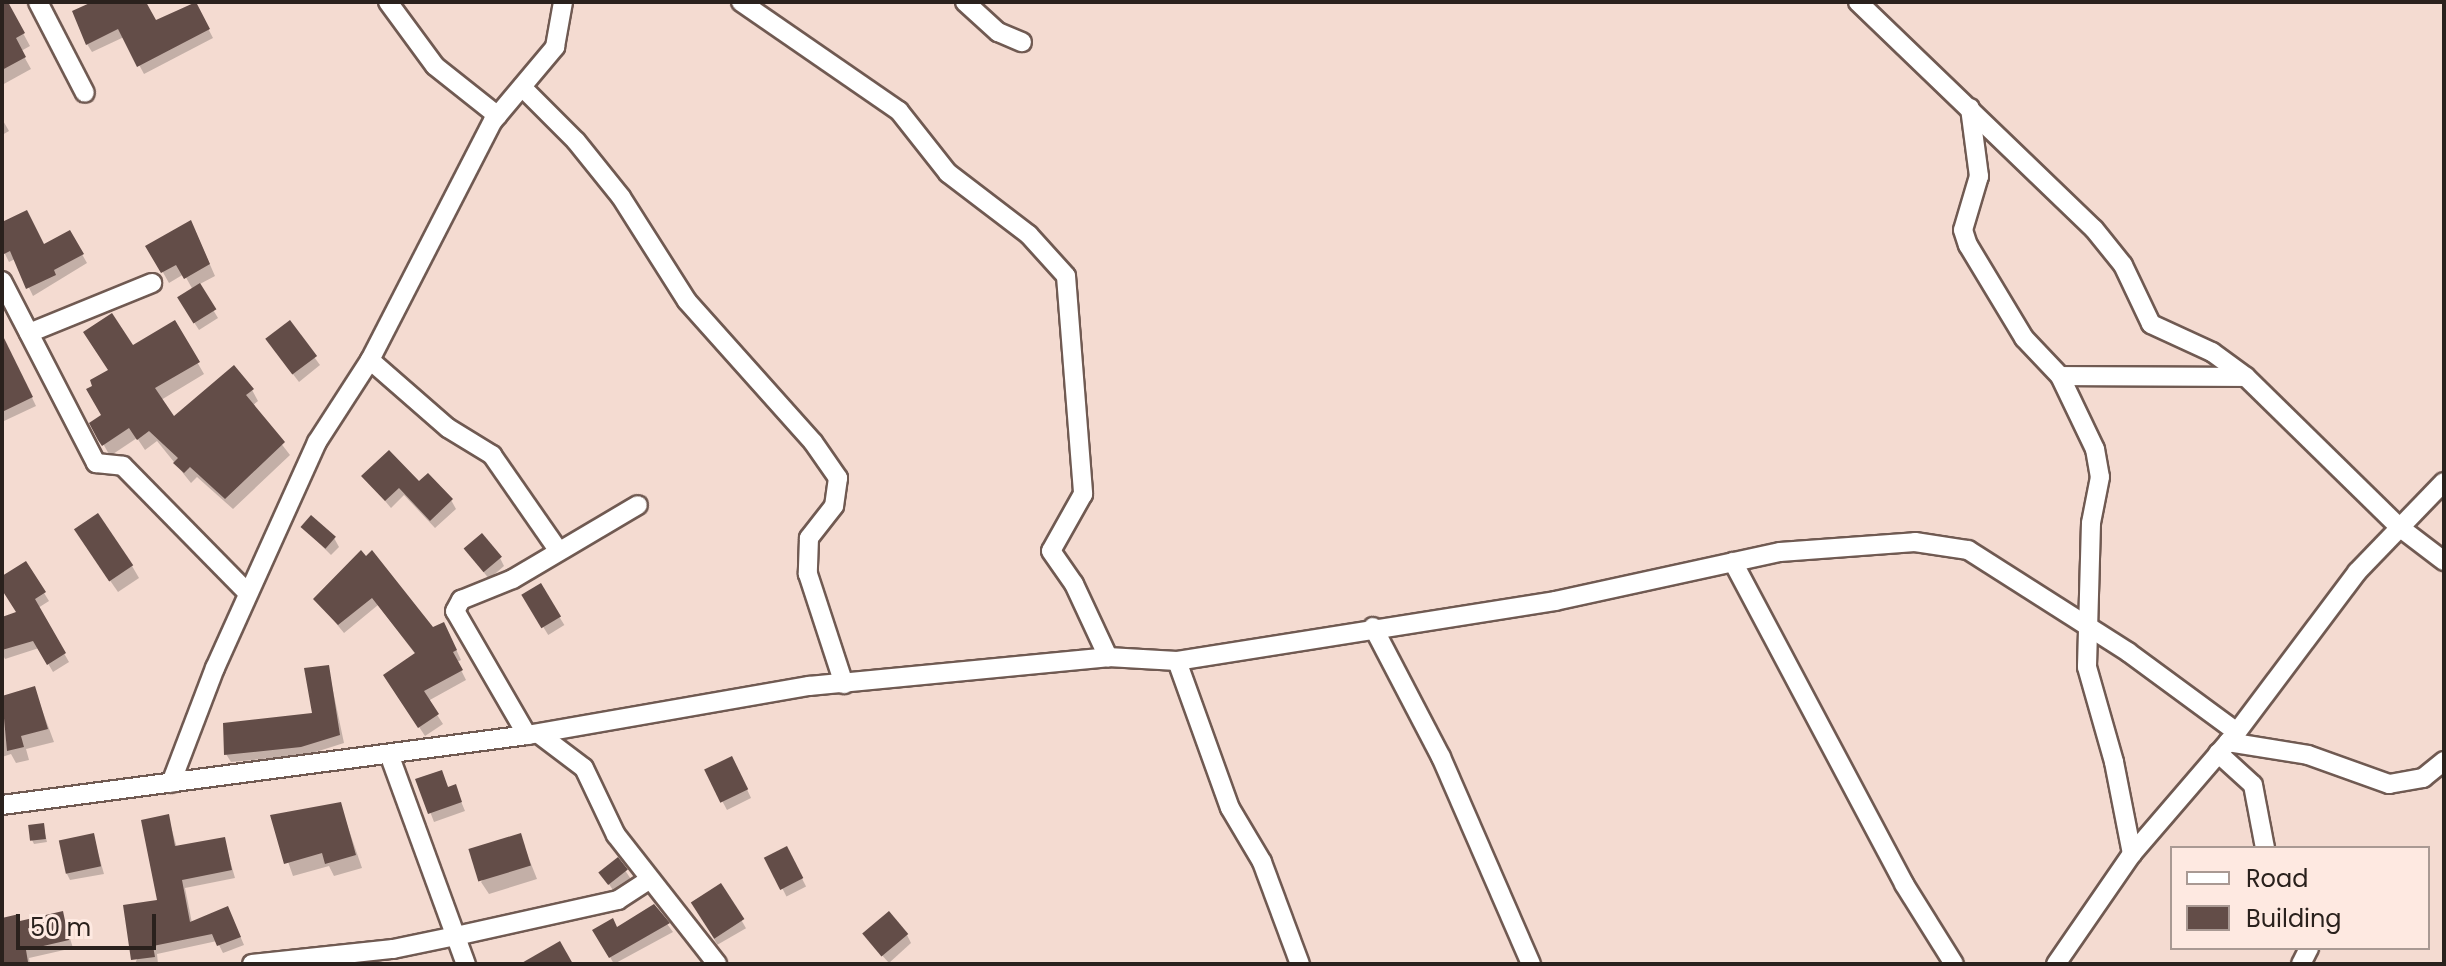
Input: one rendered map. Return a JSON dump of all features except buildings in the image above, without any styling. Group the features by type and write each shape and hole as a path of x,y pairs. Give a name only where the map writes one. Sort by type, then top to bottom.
{"street":[{"path":"38,2 85,93"},
{"path":"388,2 435,66 498,116"},
{"path":"171,783 248,593 317,442 370,360 498,116 555,47 563,2"},
{"path":"741,2 899,111 948,173 1029,235 1066,276 1073,313 1072,386 1083,494 1051,551 1074,584 1108,657"},
{"path":"965,2 998,32 1022,42"},
{"path":"1858,2 2094,229 2123,265 2151,324 2212,352 2246,377 2398,526 2444,561"},
{"path":"522,87 576,141 621,197 687,301 813,442 838,478 834,506 809,538 808,574 844,684"},
{"path":"1970,108 1979,176 1963,230 1968,245 2024,338 2060,376 2080,409 2100,477 2091,523 2085,627 2087,667 2114,762 2132,854"},
{"path":"2,281 96,463 123,466 248,593"},
{"path":"29,333 152,283"},
{"path":"370,360 448,428 492,455 558,550"},
{"path":"2060,376 2246,377"},
{"path":"2056,964 2132,854 2228,743 2357,572 2398,526 2444,482"},
{"path":"638,505 513,579 461,600 455,611 533,734 584,768 616,835 717,964"},
{"path":"2,805 533,734 844,684 1108,657 1177,661 1373,627 1555,601 1780,552 1915,542 1968,550 2128,652 2228,743 2253,785 2265,846"},
{"path":"1733,562 1904,884 1954,964"},
{"path":"1373,627 1441,757 1531,964"},
{"path":"1177,661 1230,808 1262,862 1300,964"},
{"path":"2228,743 2308,755 2389,784 2423,778 2444,761"},
{"path":"389,754 466,964"},
{"path":"252,964 393,949 456,936 618,900 650,879"}]}
